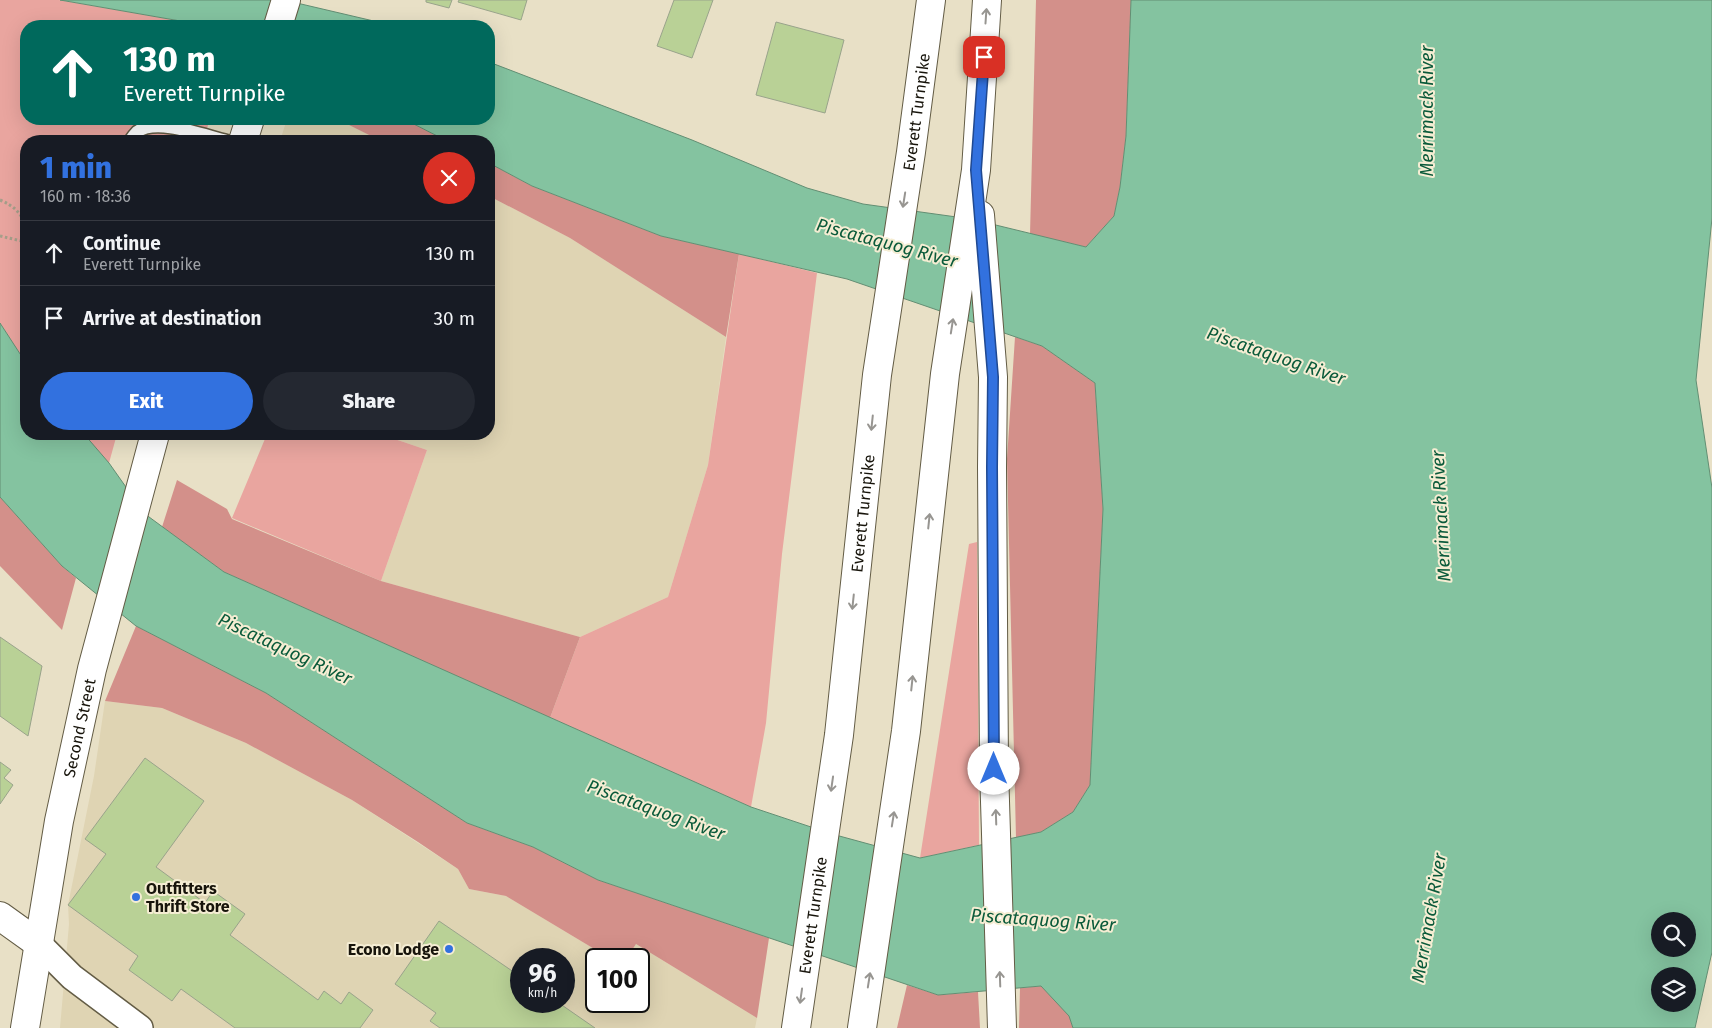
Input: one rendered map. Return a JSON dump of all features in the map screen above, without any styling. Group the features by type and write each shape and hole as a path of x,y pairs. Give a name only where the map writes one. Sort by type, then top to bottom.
{"main road":[{"path":"280,20 286,0"},
{"name":"Everett Turnpike","path":"796,1028 839,735 877,375 911,152 931,0"},
{"path":"862,1028 906,731 945,374 976,170 987,0"},
{"path":"976,170 993,377 994,769 1002,1028"},
{"name":"Second Street","path":"25,1028 58,821 92,669 153,440"},
{"path":"0,916 39,944"}],"street":[{"path":"39,944 72,977 140,1028"}],"lane":[{"path":"135,135 150,126 167,127 201,135"}],"path":[{"path":"0,200 17,209 20,213"},
{"path":"0,236 20,241"}],"shaded area":[{"path":"0,0 59,0 174,20 20,20 20,125 208,125 205,135 20,135 20,354 0,323"},
{"path":"1036,0 1131,0 1126,136 1120,187 1114,216 1086,247 1030,234"},
{"path":"285,125 349,125 369,135 282,135"},
{"path":"349,125 416,125 435,135 369,135"},
{"path":"495,166 532,186 661,236 739,254 726,337 570,238 495,199"},
{"path":"495,199 570,238 726,337 708,465 668,597 580,637 381,581 427,450 398,440 495,440"},
{"path":"739,254 817,273 782,554 766,723 751,807 550,718 580,637 668,597 708,465"},
{"path":"1015,337 1042,346 1095,383 1103,509 1090,785 1073,812 1041,832 1016,838 1007,459"},
{"path":"89,440 115,440 108,463"},
{"path":"264,440 398,440 427,450 381,581 232,518"},
{"path":"177,480 227,509 232,519 381,581 580,637 550,718 224,572 162,527"},
{"path":"0,497 62,566 76,578 62,630 0,566"},
{"path":"977,542 979,845 920,858 969,544"},
{"path":"136,626 266,693 467,823 533,847 598,880 769,938 757,1018 650,953 650,948 643,948 636,944 633,948 593,948 506,896 469,889 458,869 418,842 352,800 246,743 162,708 105,701"},
{"path":"105,701 162,708 246,743 352,800 458,869 469,889 506,896 593,948 585,948 585,1013 650,1013 650,953 757,1018 755,1028 60,1028 69,924 68,905 94,776"},
{"path":"636,944 643,948 633,948"},
{"path":"907,985 938,995 978,992 980,1028 897,1028"},
{"path":"1041,986 1070,1016 1073,1028 1019,1028 1020,988"}],"water":[{"path":"60,0 284,0 369,20 175,20"},
{"path":"1131,0 1712,0 1712,218 1696,380 1712,488 1712,952 1695,1028 1073,1028 1069,1016 1041,986 938,995 598,880 533,847 467,823 266,693 136,626 62,566 0,497 0,323 20,354 20,440 89,440 109,463 145,514 224,572 751,807 832,834 920,858 1041,832 1073,812 1090,785 1103,509 1095,383 1042,346 847,279 661,236 532,186 495,166 495,135 435,135 416,125 495,125 495,64 692,140 807,188 863,204 971,219 1086,247 1114,216 1120,187 1126,136"}],"building":[{"path":"426,0 452,0 449,8 426,2"},
{"path":"459,0 527,0 521,20 458,2"},
{"path":"674,0 713,0 692,58 657,46"},
{"path":"776,22 844,40 825,113 756,95"},
{"path":"0,637 42,666 28,736 0,716"},
{"name":"Outfitters Thrift Store","path":"145,758 204,801 156,867 205,903 213,891 245,914 230,935 318,1000 324,991 341,1004 349,992 373,1010 360,1028 235,1028 181,989 172,1001 129,970 138,956 68,905 106,854 85,839"},
{"path":"0,762 11,770 4,778 13,785 0,804"},
{"name":"Econo Lodge","path":"439,921 510,969 510,1013 573,1013 595,1028 440,1028 430,1021 436,1013 395,984"}],"place":[{"name":"Outfitters Thrift Store","path":"136,897"},
{"name":"Econo Lodge","path":"449,949"}],"route":[{"path":"984,57 976,170 993,377 994,769"}],"water label":[{"name":"Merrimack River","path":"1427,111"},
{"name":"Piscataquog River","path":"887,243"},
{"name":"Piscataquog River","path":"1276,356"},
{"name":"Merrimack River","path":"1441,516"},
{"name":"Piscataquog River","path":"285,649"},
{"name":"Piscataquog River","path":"656,810"},
{"name":"Merrimack River","path":"1429,918"},
{"name":"Piscataquog River","path":"1043,920"}]}
